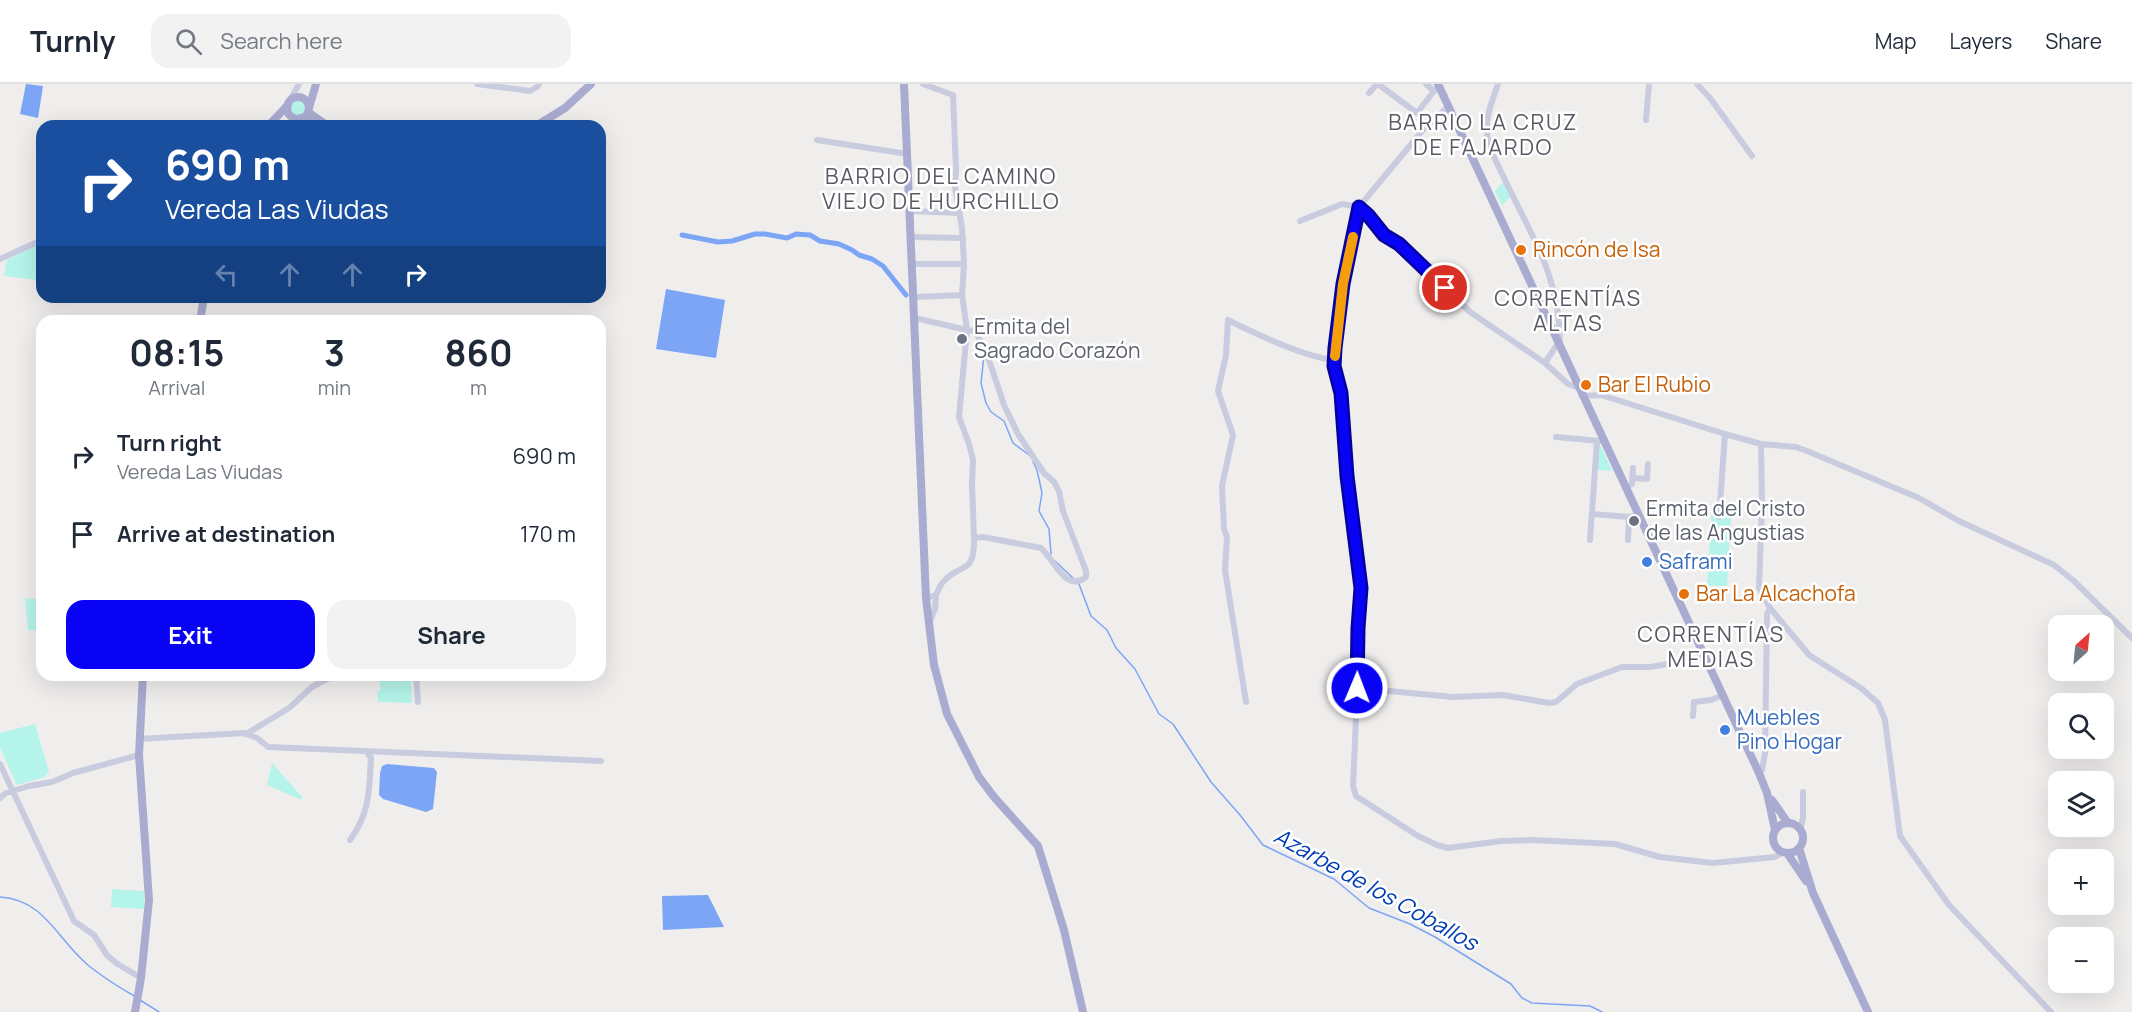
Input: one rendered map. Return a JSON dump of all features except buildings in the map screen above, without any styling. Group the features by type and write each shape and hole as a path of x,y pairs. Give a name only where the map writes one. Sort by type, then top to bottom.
{"main road":[{"path":"546,120 565,108 591,84"},
{"path":"904,84 928,624 934,665 947,714 979,777 1038,846 1064,930 1083,1012"},
{"path":"275,120 294,101 316,85"},
{"path":"287,120 308,110 316,85"},
{"path":"1437,87 1581,392 1600,441 1625,488 1633,516 1759,773 1767,794 1775,830 1773,839 1813,893"},
{"path":"294,101 308,103 308,110"},
{"path":"294,101 288,111 305,120"},
{"path":"308,110 320,120"},
{"path":"136,1008 149,900 139,755 143,681"},
{"path":"1767,794 1788,823 1800,830 1803,839 1799,848 1813,893 1868,1012"},
{"path":"1775,830 1788,823"},
{"path":"1782,851 1799,848"}],"street":[{"path":"294,101 299,84"},
{"path":"477,84 530,91 539,84"},
{"path":"923,84 953,95 955,187 963,238 962,295 967,330 959,417 973,455 975,553 968,566 942,582 928,624"},
{"path":"1369,93 1378,84 1417,113 1437,87 1426,84"},
{"path":"1498,84 1488,119 1487,137 1542,254 1555,288 1560,320 1559,345 1545,363"},
{"path":"1646,120 1649,84"},
{"path":"1697,84 1710,98 1752,156"},
{"path":"1448,107 1427,125 1359,207 1343,284 1335,360 1341,393 1347,476 1361,588 1353,786 1356,796 1418,836 1437,845 1457,848 1501,840 1615,844 1660,857 1713,863 1775,857 1782,851"},
{"path":"817,140 908,154"},
{"path":"1300,221 1342,204 1359,207 1384,235 1399,244 1470,312 1545,363 1568,384 1581,392 1600,394 1761,444 1796,447 1870,476 2054,566 2074,581 2132,638"},
{"path":"910,211 960,213"},
{"path":"911,237 963,238"},
{"path":"0,259 36,243"},
{"path":"912,264 964,264"},
{"path":"914,297 962,295"},
{"path":"915,318 975,331 981,339 1004,405 1018,434 1059,491 1063,511 1086,571 1086,577 1079,582 1070,581 1049,559 1044,550 1037,546 983,537 974,538"},
{"path":"1246,702 1225,570 1227,537 1224,529 1222,486 1233,435 1218,391 1226,355 1228,320 1291,347 1325,359 1335,360"},
{"path":"1719,517 1725,434"},
{"path":"1556,438 1600,441 1590,540"},
{"path":"1761,444 1762,506 1759,588 1770,608 1809,655 1861,688 1878,703 1885,720 1900,836 1949,905 2051,1012"},
{"path":"1632,478 1647,479 1648,464"},
{"path":"1625,488 1632,484 1633,468"},
{"path":"1592,514 1633,516 1628,540"},
{"path":"927,598 936,595"},
{"path":"1759,773 1762,770 1765,754 1765,662 1767,614 1770,608"},
{"path":"1357,688 1453,697 1503,695 1549,703 1556,702 1577,684 1622,667 1650,667 1704,658"},
{"path":"246,734 289,708 312,687 323,681"},
{"path":"416,681 418,702"},
{"path":"1693,716 1694,702 1721,696"},
{"path":"139,739 232,733 257,738 268,747 601,761"},
{"path":"350,840 363,819 369,803 370,758 368,752"},
{"path":"0,798 29,786 52,782 73,772 139,755"},
{"path":"0,764 74,921 94,934 107,955 116,963 141,978"},
{"path":"1800,830 1803,818 1803,792"}],"shaded area":[{"path":"298,101 303,103 305,108 303,113 298,115 293,113 291,108 293,103"},
{"path":"1503,182 1511,196 1502,206 1495,191"},
{"path":"36,246 36,280 4,276 7,260"},
{"path":"1597,446 1601,446 1612,471 1597,470"},
{"path":"1711,516 1731,517 1727,586 1707,586"},
{"path":"25,598 36,599 36,630 28,630"},
{"path":"379,681 411,681 412,703 378,702 377,692 381,689"},
{"path":"35,724 49,772 45,777 17,785 0,748 0,733"},
{"path":"272,763 302,797 302,800 267,785"},
{"path":"112,889 144,891 144,909 111,907"}],"water":[{"path":"26,84 43,86 38,118 20,114"},
{"path":"666,289 725,300 716,358 656,349"},
{"path":"387,764 434,768 437,772 433,809 426,812 383,799 379,795 380,773 382,766"},
{"path":"708,895 724,927 663,930 662,896"}],"waterway":[{"path":"682,235 718,242 732,241 755,234 787,238 796,234 810,235 820,241 839,244 872,259 883,266 906,295"},
{"path":"984,355 981,383 986,403 991,412 1004,421 1013,443 1029,455"},
{"path":"1033,462 1042,493 1039,511 1049,529 1051,554"},
{"path":"1055,561 1073,578"},
{"name":"Azarbe de los Coballos","path":"1079,584 1091,616 1107,630 1116,648 1135,669 1159,714 1173,724 1211,782 1263,845 1334,879 1369,908 1410,924 1435,937 1511,984 1522,998 1532,1003 1590,1006 1602,1012"},
{"path":"0,897 29,905 40,913 89,966 136,997"},
{"path":"140,1000 159,1012"}],"slow traffic":[{"path":"1335,356 1343,284 1353,237"}],"place":[{"name":"Rincón de Isa","path":"1521,250"},
{"name":"Ermita del Sagrado Corazón","path":"962,339"},
{"name":"Bar El Rubio","path":"1586,385"},
{"name":"Ermita del Cristo de las Angustias","path":"1634,521"},
{"name":"Saframi","path":"1647,562"},
{"name":"Bar La Alcachofa","path":"1684,594"},
{"name":"Muebles Pino Hogar","path":"1725,730"}],"district":[{"name":"BARRIO LA CRUZ DE FAJARDO","path":"1483,134"},
{"name":"BARRIO DEL CAMINO VIEJO DE HURCHILLO","path":"941,188"},
{"name":"CORRENTÍAS ALTAS","path":"1568,310"},
{"name":"CORRENTÍAS MEDIAS","path":"1711,646"}],"route":[{"path":"1357,688 1361,588 1347,476 1341,393 1334,366 1343,284 1359,207 1384,235 1399,244 1445,288"}]}
